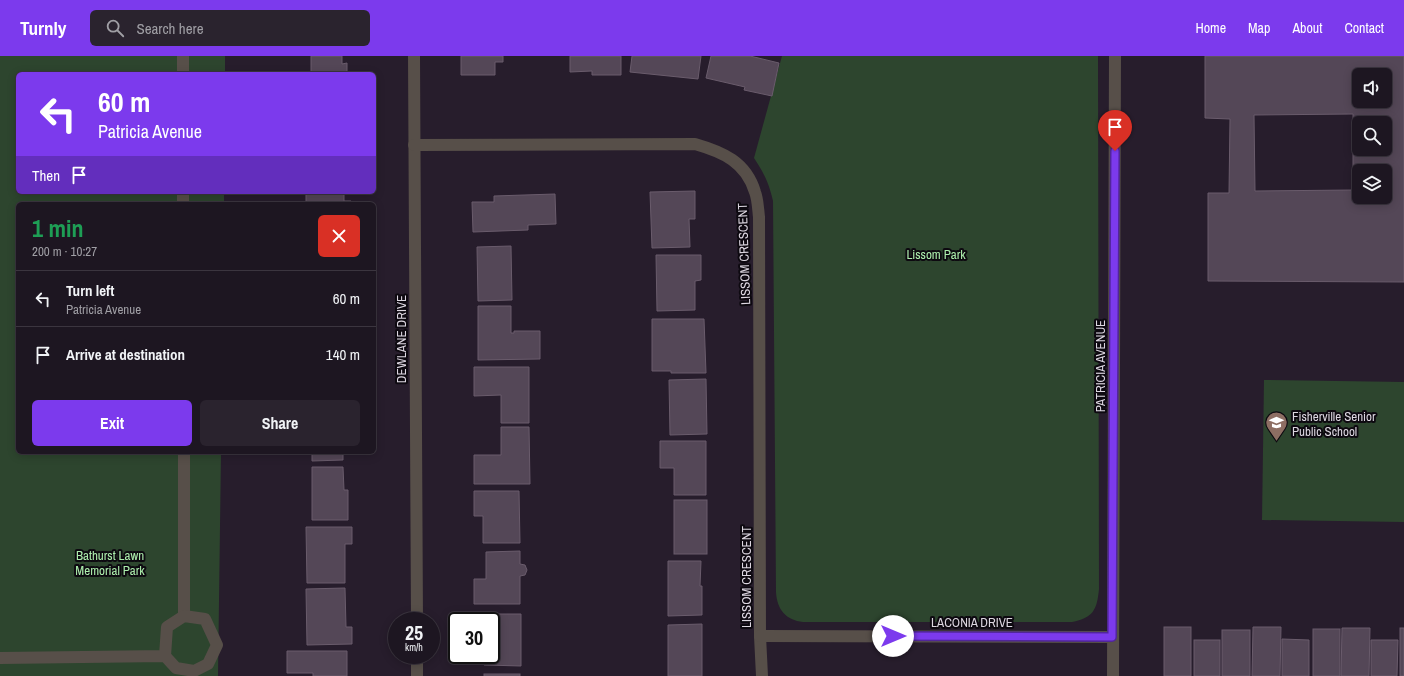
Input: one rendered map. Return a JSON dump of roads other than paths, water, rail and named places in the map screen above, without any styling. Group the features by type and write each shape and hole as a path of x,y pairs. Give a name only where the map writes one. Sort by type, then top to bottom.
{"street":[{"path":"182,56 183,72"},
{"name":"DEWLANE DRIVE","path":"414,56 417,612"},
{"name":"PATRICIA AVENUE","path":"1113,676 1115,56"},
{"name":"LISSOM CRESCENT","path":"414,145 695,144 723,154 736,162 747,174 755,192 759,217 760,636 762,676"},
{"path":"184,454 184,616"},
{"path":"184,616 204,619 217,645 208,664 194,673 176,668 165,656 167,627 184,616"},
{"name":"LACONIA DRIVE","path":"760,636 1112,637"},
{"path":"0,658 165,656"},
{"path":"417,664 417,676"}],"place":[{"name":"Fisherville Senior Public School","path":"1276,442"}],"park label":[{"name":"Lissom Park","path":"936,254"},
{"name":"Bathurst Lawn Memorial Park","path":"110,562"}]}
